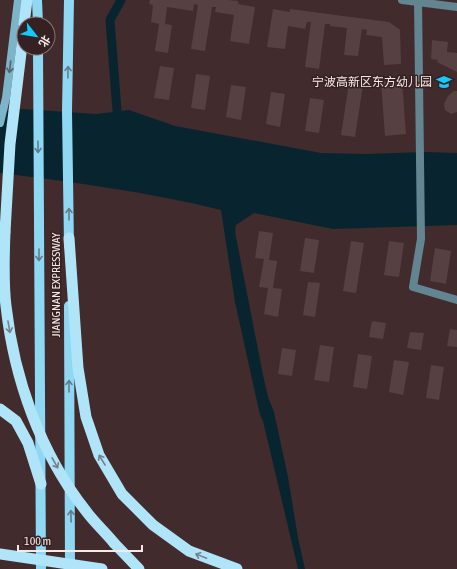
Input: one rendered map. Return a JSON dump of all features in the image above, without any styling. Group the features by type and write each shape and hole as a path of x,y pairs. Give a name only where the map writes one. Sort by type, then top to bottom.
{"highway":[{"path":"25,16 27,0"},
{"path":"20,56 4,182 4,279 9,327 17,367 34,420 63,477 85,511 140,569"},
{"path":"69,238 78,368 86,417 99,455 122,494 153,525 190,551 237,569"},
{"path":"0,409 16,421 28,443 41,484"},
{"path":"0,554 102,569"}],"main road":[{"path":"0,123 6,98 18,0"},
{"path":"38,0 38,16"},
{"name":"JIANGNAN EXPRESSWAY","path":"69,0 67,111 70,569"},
{"name":"JIANGNAN EXPRESSWAY","path":"38,56 41,569"}],"street":[{"path":"402,0 457,7"},
{"path":"418,1 421,239 413,287 457,300"}],"water":[{"path":"23,109 96,114 129,110 175,126 321,153 457,153 457,225 333,229 254,213 236,225 235,232 263,375 268,397 274,412 305,569 298,569 263,421 260,415 235,302 221,210 111,188 0,173 0,112"}],"building":[{"path":"150,0 228,0 238,1 238,4 255,7 249,44 230,41 234,15 215,12 216,7 212,7 205,51 191,49 198,5 194,4 193,11 167,7 165,24 172,25 168,53 155,51 159,24 151,22 153,5 149,4"},
{"path":"273,9 290,12 290,9 389,22 400,30 401,64 384,65 382,37 366,35 367,30 362,29 358,56 344,55 347,28 325,24 319,69 305,67 311,22 307,22 305,29 288,26 285,49 267,47"},
{"path":"432,40 448,42 447,52 457,53 457,72 437,62 438,60 431,59"},
{"path":"160,66 174,68 169,100 154,98"},
{"path":"196,74 210,76 205,110 191,108"},
{"path":"402,81 406,134 385,136 381,82"},
{"path":"349,83 363,85 355,137 341,135"},
{"path":"231,85 246,87 241,120 226,117"},
{"path":"454,91 457,91 457,112 451,114 445,110 444,104 448,96"},
{"path":"271,92 285,94 280,127 266,124"},
{"path":"310,98 324,100 319,133 305,131"},
{"path":"259,231 273,233 269,260 277,261 273,288 282,289 278,317 264,314 268,288 259,287 264,259 255,258"},
{"path":"305,238 319,240 314,273 300,271"},
{"path":"351,241 364,243 356,293 343,291"},
{"path":"389,241 404,243 399,277 384,275"},
{"path":"435,248 451,251 446,284 430,281"},
{"path":"308,282 320,283 315,317 303,315"},
{"path":"372,321 386,323 383,339 369,337"},
{"path":"450,329 457,330 457,347 447,346"},
{"path":"410,332 424,333 421,350 407,348"},
{"path":"320,345 334,347 329,382 314,380"},
{"path":"282,348 296,350 292,376 278,374"},
{"path":"358,354 372,356 367,389 353,387"},
{"path":"394,360 409,362 403,395 389,392"},
{"path":"431,365 444,367 439,400 426,398"}],"waterway":[{"path":"118,124 110,20 121,0"}],"place":[{"name":"宁波高新区东方幼儿园","path":"444,82"}]}
